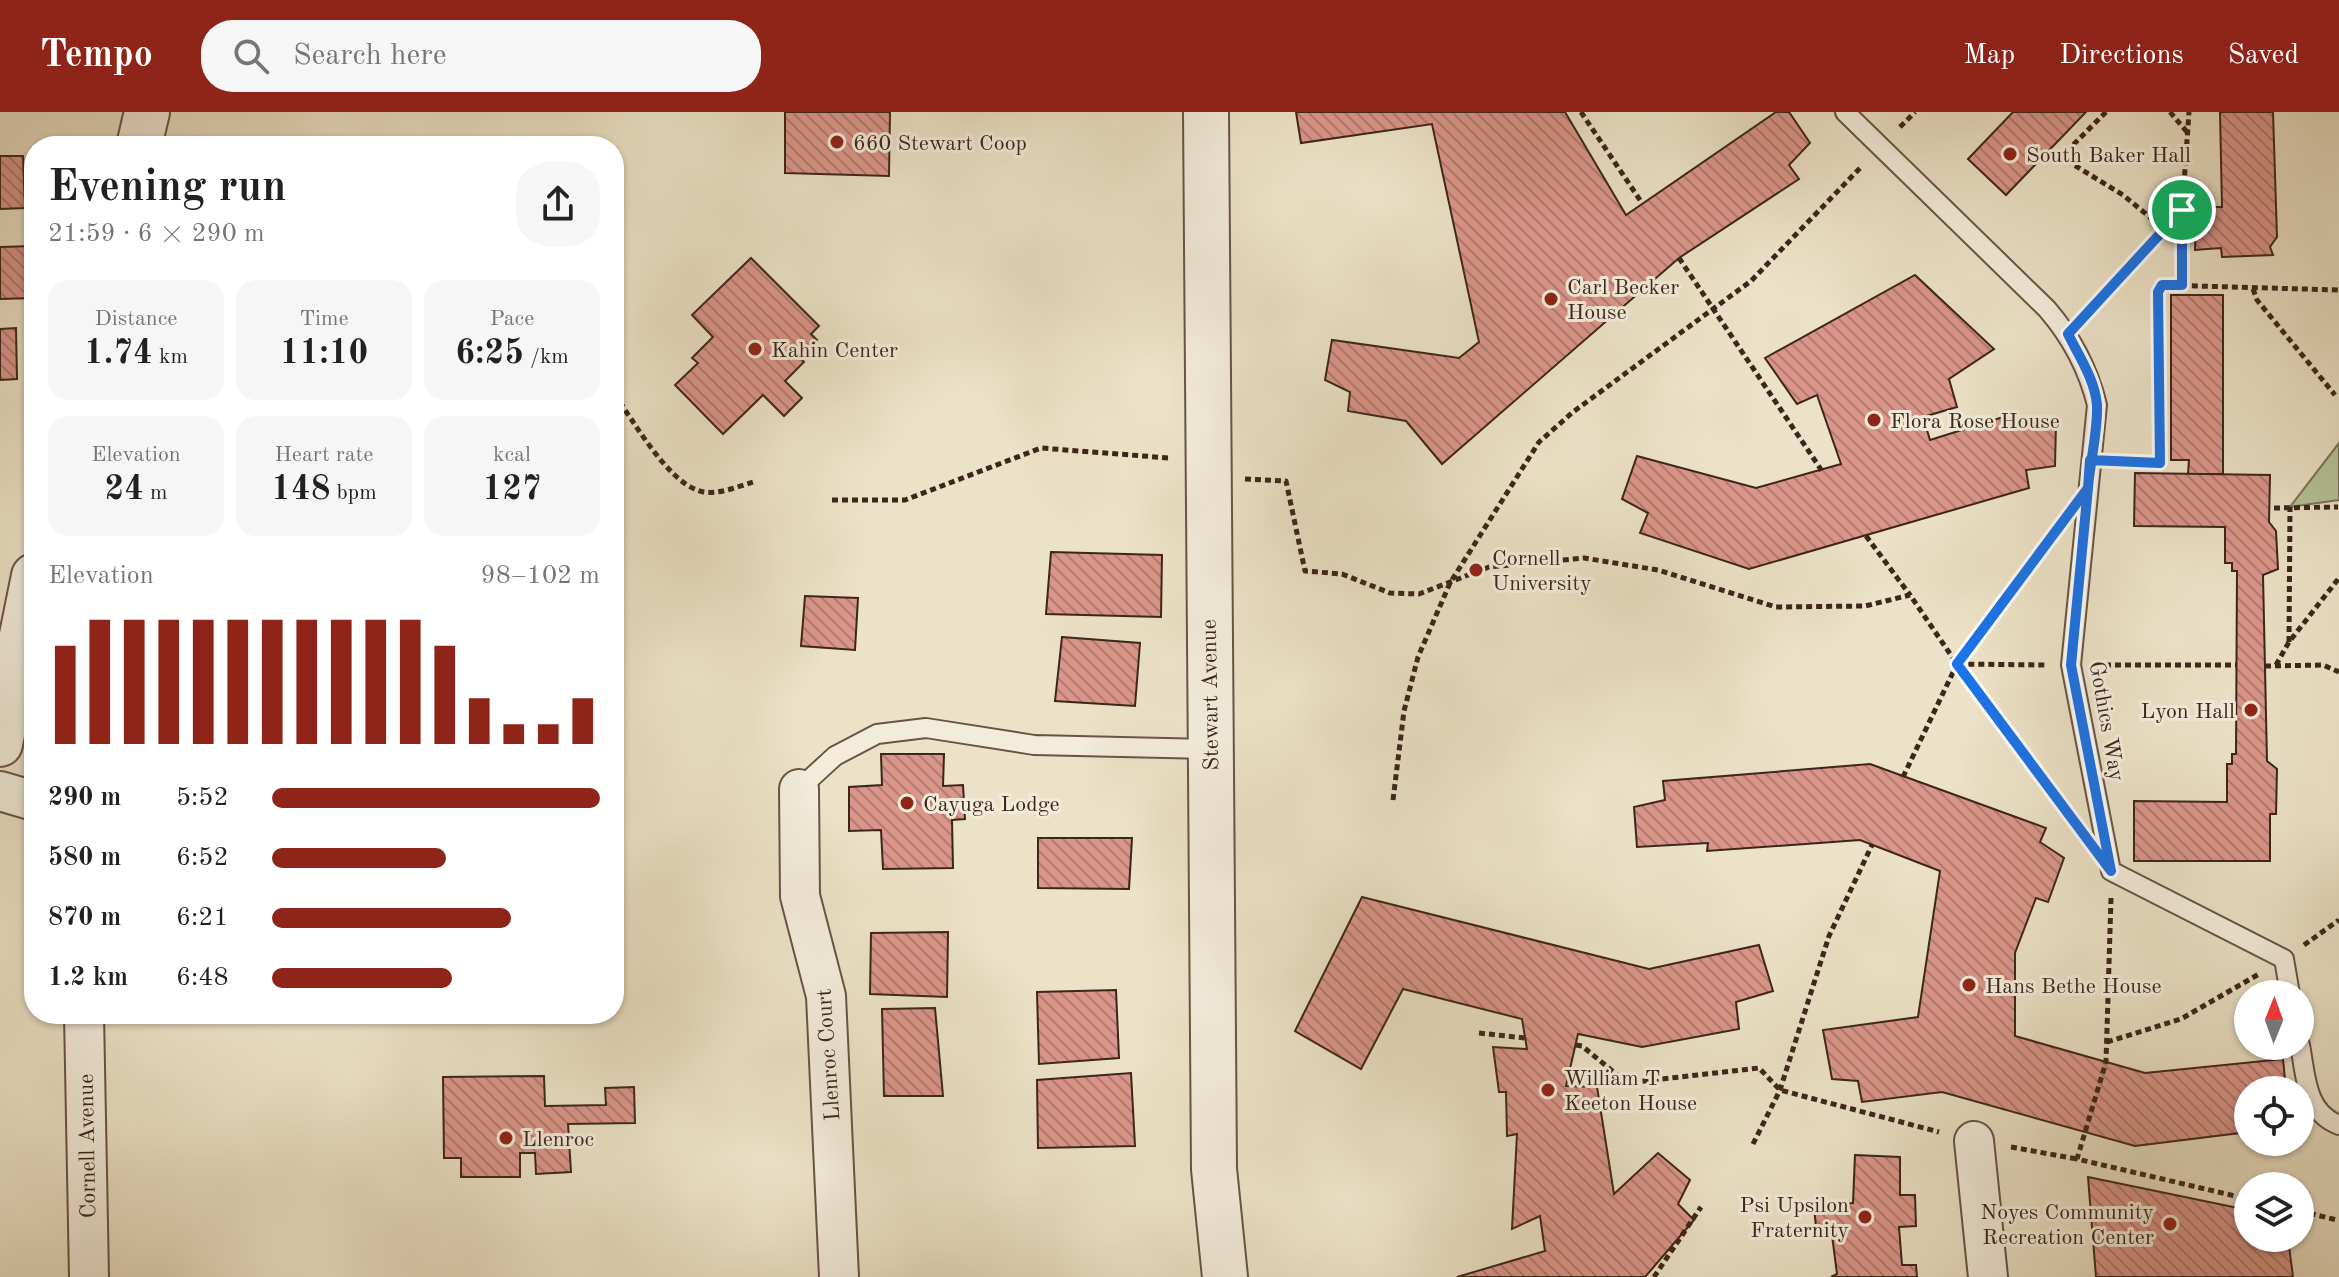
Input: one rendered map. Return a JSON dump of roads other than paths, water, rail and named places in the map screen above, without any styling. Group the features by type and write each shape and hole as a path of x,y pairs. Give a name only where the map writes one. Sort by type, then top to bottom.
{"street":[{"path":"141,136 147,112"},
{"name":"Stewart Avenue","path":"1206,112 1214,1169 1225,1277"},
{"path":"0,744 24,625"},
{"name":"Llenroc Court","path":"799,789 797,846 800,896 826,996 839,1277"},
{"path":"0,791 24,798"},
{"name":"Cornell Avenue","path":"84,1024 89,1277"},
{"path":"1974,1141 1988,1277"}],"lane":[{"name":"Gothics Way","path":"1845,112 2047,309 2068,334 2090,379 2097,405 2071,665 2111,871 2284,959 2288,980"},
{"path":"799,789 835,756 877,734 926,728 1034,745 1209,749"},
{"path":"2303,1060 2310,1098 2317,1112 2339,1125"}],"place":[{"name":"660 Stewart Coop","path":"837,142"},
{"name":"South Baker Hall","path":"2010,154"},
{"name":"Carl Becker House","path":"1551,299"},
{"name":"Kahin Center","path":"755,349"},
{"name":"Flora Rose House","path":"1874,420"},
{"name":"Cornell University","path":"1476,570"},
{"name":"Lyon Hall","path":"2251,710"},
{"name":"Cayuga Lodge","path":"907,803"},
{"name":"Hans Bethe House","path":"1969,985"},
{"name":"William T Keeton House","path":"1548,1090"},
{"name":"Llenroc","path":"506,1138"},
{"name":"Psi Upsilon Fraternity","path":"1865,1217"},
{"name":"Noyes Community Recreation Center","path":"2170,1224"}]}
